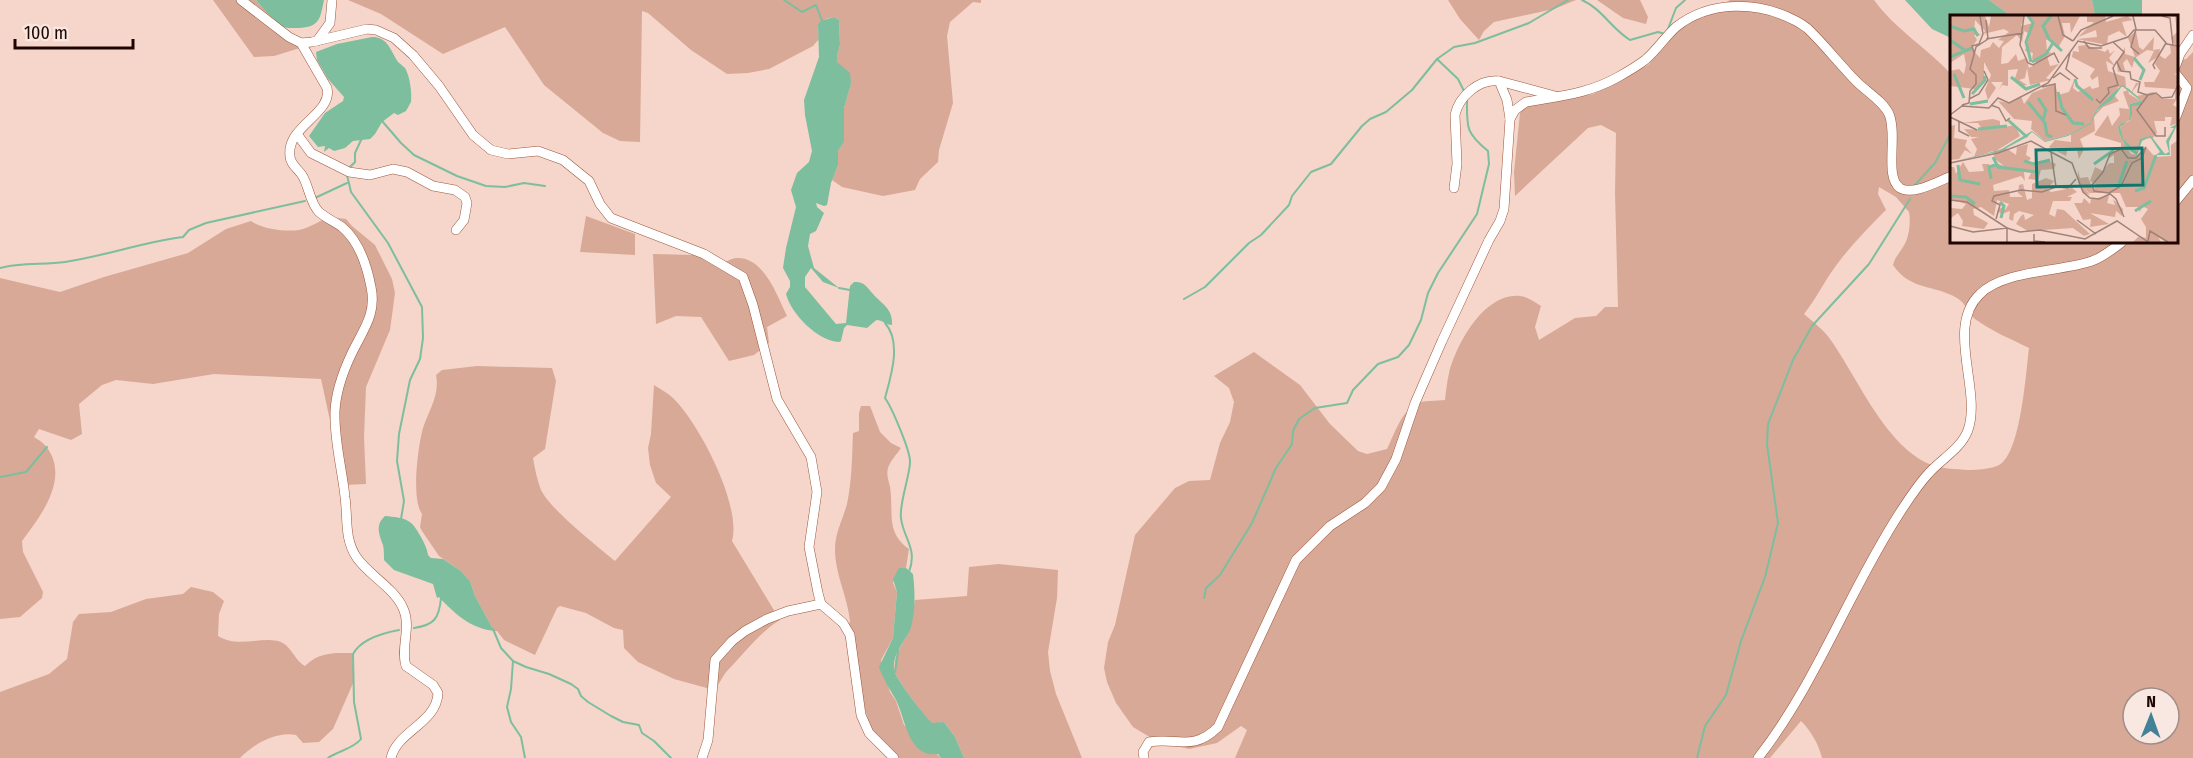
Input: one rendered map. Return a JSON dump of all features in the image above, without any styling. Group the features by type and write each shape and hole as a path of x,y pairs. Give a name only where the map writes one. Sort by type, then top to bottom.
{"street":[{"path":"241,0 289,37 301,43 367,29 376,30 394,38 430,74 473,135 491,150 508,154 537,151 563,160 589,182 600,204 611,218 704,254 743,277 753,305 777,399 805,443 814,467 818,492 809,548 821,604 843,623 850,635 861,715 869,733 894,758"},
{"path":"316,41 330,22 332,0"},
{"path":"1510,119 1515,110 1526,102 1573,96 1594,89 1629,70 1646,60 1676,27 1692,15 1723,5 1757,7 1777,13 1806,27 1883,105 1888,112 1894,135 1891,170 1896,185 1912,192 1950,177"},
{"path":"2178,60 2193,35"},
{"path":"301,43 328,95 325,104 297,134 290,156 303,177 318,211 340,226 356,244 363,258 373,297 367,326 345,370 335,409 348,537 356,556 368,572 395,596 405,610 407,623 405,666 437,690 433,710 402,741 393,752 392,758"},
{"path":"2178,77 2187,88 2178,112"},
{"path":"1144,758 1143,752 1149,742 1190,742 1210,735 1218,727 1296,560 1330,526 1365,503 1381,487 1396,459 1415,403 1504,209 1510,119 1507,100 1499,81"},
{"path":"1454,188 1457,164 1455,115 1457,107 1472,89 1483,82 1499,81 1559,97"},
{"path":"297,134 311,153 349,171 370,175 393,169 407,172 433,186 455,190 465,197 467,202 464,220 456,230"},
{"path":"2178,199 2193,180"},
{"path":"1758,758 1797,702 1897,518 1928,474 1961,442 1967,433 1970,423 1971,398 1965,343 1967,314 1978,295 1996,282 2091,262 2120,243"},
{"path":"702,758 708,740 715,660 732,641 767,619 788,611 821,604"}],"shaded area":[{"path":"213,0 256,0 300,48 274,56 254,57"},
{"path":"256,0 324,0 320,17 315,24 291,28 280,25"},
{"path":"348,0 981,0 981,3 973,2 950,22 947,36 953,103 939,150 938,162 920,179 915,190 883,196 842,187 832,180 838,165 838,151 844,142 844,108 851,84 837,62 840,45 839,20 834,17 826,19 818,28 819,39 813,46 769,69 727,74 691,50 648,13 642,11 640,142 620,141 603,133 544,85 505,27 443,54 381,14"},
{"path":"1448,0 1576,0 1554,9 1494,22 1484,31 1479,40 1460,19"},
{"path":"1597,0 1640,0 1648,17 1646,24 1623,18"},
{"path":"1730,0 1874,0 1892,20 1950,73 1950,243 2178,243 2178,61 2186,59 2193,52 2193,758 1822,758 1814,738 1801,721 1770,758 1235,758 1247,730 1241,726 1217,743 1189,749 1158,742 1133,727 1116,703 1107,682 1104,668 1108,642 1115,625 1135,535 1175,488 1189,481 1210,480 1220,443 1230,422 1234,402 1229,388 1214,376 1254,352 1300,385 1330,424 1358,451 1367,454 1387,449 1402,418 1416,404 1445,400 1449,373 1458,348 1474,322 1495,303 1507,297 1520,296 1541,306 1535,327 1539,340 1575,318 1596,316 1605,307 1618,307 1616,133 1601,125 1588,128 1515,196 1514,172 1520,113 1523,106 1593,94 1648,65 1681,27","holes":["1879,187 1896,197 1909,212 1910,225 1907,240 1893,265 1900,273 1915,283 1957,298 1981,323 2029,348 2021,411 2013,445 1999,465 1972,470 1945,468 1932,465 1916,456 1887,428 1828,336 1804,314 1841,259 1886,210 1878,194"]},
{"path":"1905,0 1989,0 2010,15 1950,15 1950,38 1932,29"},
{"path":"1989,0 2092,0 2095,15 2010,15"},
{"path":"2092,0 2142,0 2142,15 2095,15"},
{"path":"834,17 839,20 840,45 837,62 850,73 851,84 844,108 844,142 838,151 838,165 831,183 827,205 816,203 824,213 816,231 810,234 808,246 814,268 839,288 823,282 811,268 805,277 805,287 836,324 846,323 850,286 854,282 867,287 887,308 892,320 892,325 877,320 867,328 847,325 839,342 814,332 799,318 786,294 790,281 783,268 796,207 791,190 797,173 809,162 812,151 804,100 819,57 818,25 821,21"},
{"path":"372,37 385,42 398,62 405,68 410,85 411,102 406,111 398,115 394,113 382,122 370,139 353,141 345,148 334,151 329,148 324,152 325,146 318,147 309,136 325,113 343,101 344,97 328,79 317,60 316,52 337,44"},
{"path":"586,216 635,234 635,255 580,252"},
{"path":"330,217 346,219 375,245 392,279 395,293 390,330 366,387 364,437 366,484 344,485 321,379 214,374 153,384 116,380 102,385 79,404 82,434 71,440 39,429 34,437 48,449 54,461 55,473 50,498 22,541 23,552 43,592 42,598 20,617 0,619 0,278 60,292 188,253 226,229 251,221 268,228 294,231 307,228"},
{"path":"653,254 695,255 718,265 736,258 746,259 762,270 774,288 787,316 767,327 769,343 754,355 729,361 701,317 676,316 656,324"},
{"path":"477,366 552,368 556,381 545,449 533,458 541,490 564,517 615,561 671,497 656,483 650,465 648,448 654,385 671,396 695,426 725,487 731,507 732,541 780,620 753,643 726,672 714,690 674,679 638,662 624,648 623,630 614,628 586,613 560,606 535,655 504,640 497,631 494,631 475,596 470,581 461,571 439,556 420,527 422,514 416,485 421,436 435,396 436,375 442,370"},
{"path":"861,406 870,406 880,432 891,443 901,448 889,465 887,476 893,529 896,536 909,549 906,568 899,569 893,583 897,592 893,638 881,660 890,692 896,701 904,725 941,758 897,758 871,730 858,684 847,627 850,622 849,613 837,568 835,543 849,495 853,433 859,431"},
{"path":"385,516 407,520 417,531 431,558 443,559 461,571 470,581 475,596 494,631 478,627 463,619 439,597 437,598 433,584 394,570 384,560 379,530 380,523"},
{"path":"999,564 1058,570 1057,598 1048,652 1050,671 1056,694 1082,758 964,758 955,737 944,722 932,724 911,698 895,671 897,653 910,628 915,600 967,596 969,567"},
{"path":"899,568 906,568 913,574 914,602 910,630 899,648 894,669 910,697 932,723 944,722 955,737 964,758 941,758 938,754 928,754 920,750 914,744 896,700 879,667 893,638 897,592 893,579"},
{"path":"191,587 213,592 224,601 219,614 218,636 225,639 240,642 278,641 286,645 305,666 321,656 332,653 352,653 354,681 333,729 319,742 303,743 296,735 281,735 259,744 240,758 0,758 0,692 49,674 67,659 73,622 79,614 111,612 146,599 183,594"}],"waterway":[{"path":"784,0 802,12 816,5 822,21"},
{"path":"1184,299 1205,287 1249,243 1261,235 1289,205 1292,196 1311,172 1331,164 1362,126 1370,119 1386,112 1412,90 1437,59 1454,47 1475,43 1529,23 1568,0"},
{"path":"1582,0 1595,8 1630,40 1658,32 1665,34"},
{"path":"1668,29 1676,8 1685,0"},
{"path":"1437,59 1458,79 1464,91"},
{"path":"1204,598 1206,588 1220,575 1252,523 1276,468 1292,444 1293,431 1299,419 1315,408 1347,403 1353,390 1378,364 1398,357 1409,345 1421,320 1428,293 1438,273 1477,214 1489,164 1488,151 1471,134 1467,116 1467,99"},
{"path":"382,121 414,155 457,176 486,186 505,187 524,183 545,186"},
{"path":"1914,186 1935,163 1950,135"},
{"path":"348,169 355,162 355,153 362,138"},
{"path":"347,175 351,192 388,243 422,307 423,338 420,359 410,380 399,434 397,461 404,501 401,519"},
{"path":"317,197 347,183"},
{"path":"1697,758 1705,726 1726,695 1741,641 1765,577 1778,523 1767,444 1768,424 1793,360 1812,326 1869,264 1910,199"},
{"path":"0,268 65,262 183,237 189,230 206,223 305,201"},
{"path":"839,288 850,290"},
{"path":"885,323 890,331 894,349 892,370 885,398 908,450 910,463 901,513 902,525 912,556 909,572"},
{"path":"0,477 26,472 47,447"},
{"path":"414,628 434,620 439,611 441,598"},
{"path":"493,629 501,648 513,661 571,684 588,702 611,716 623,722 639,725 642,733 671,758"},
{"path":"328,758 361,739 354,702 353,654 361,644 380,635 399,630"},
{"path":"895,672 898,651"},
{"path":"513,661 507,707 511,722 521,737 525,758"}]}
